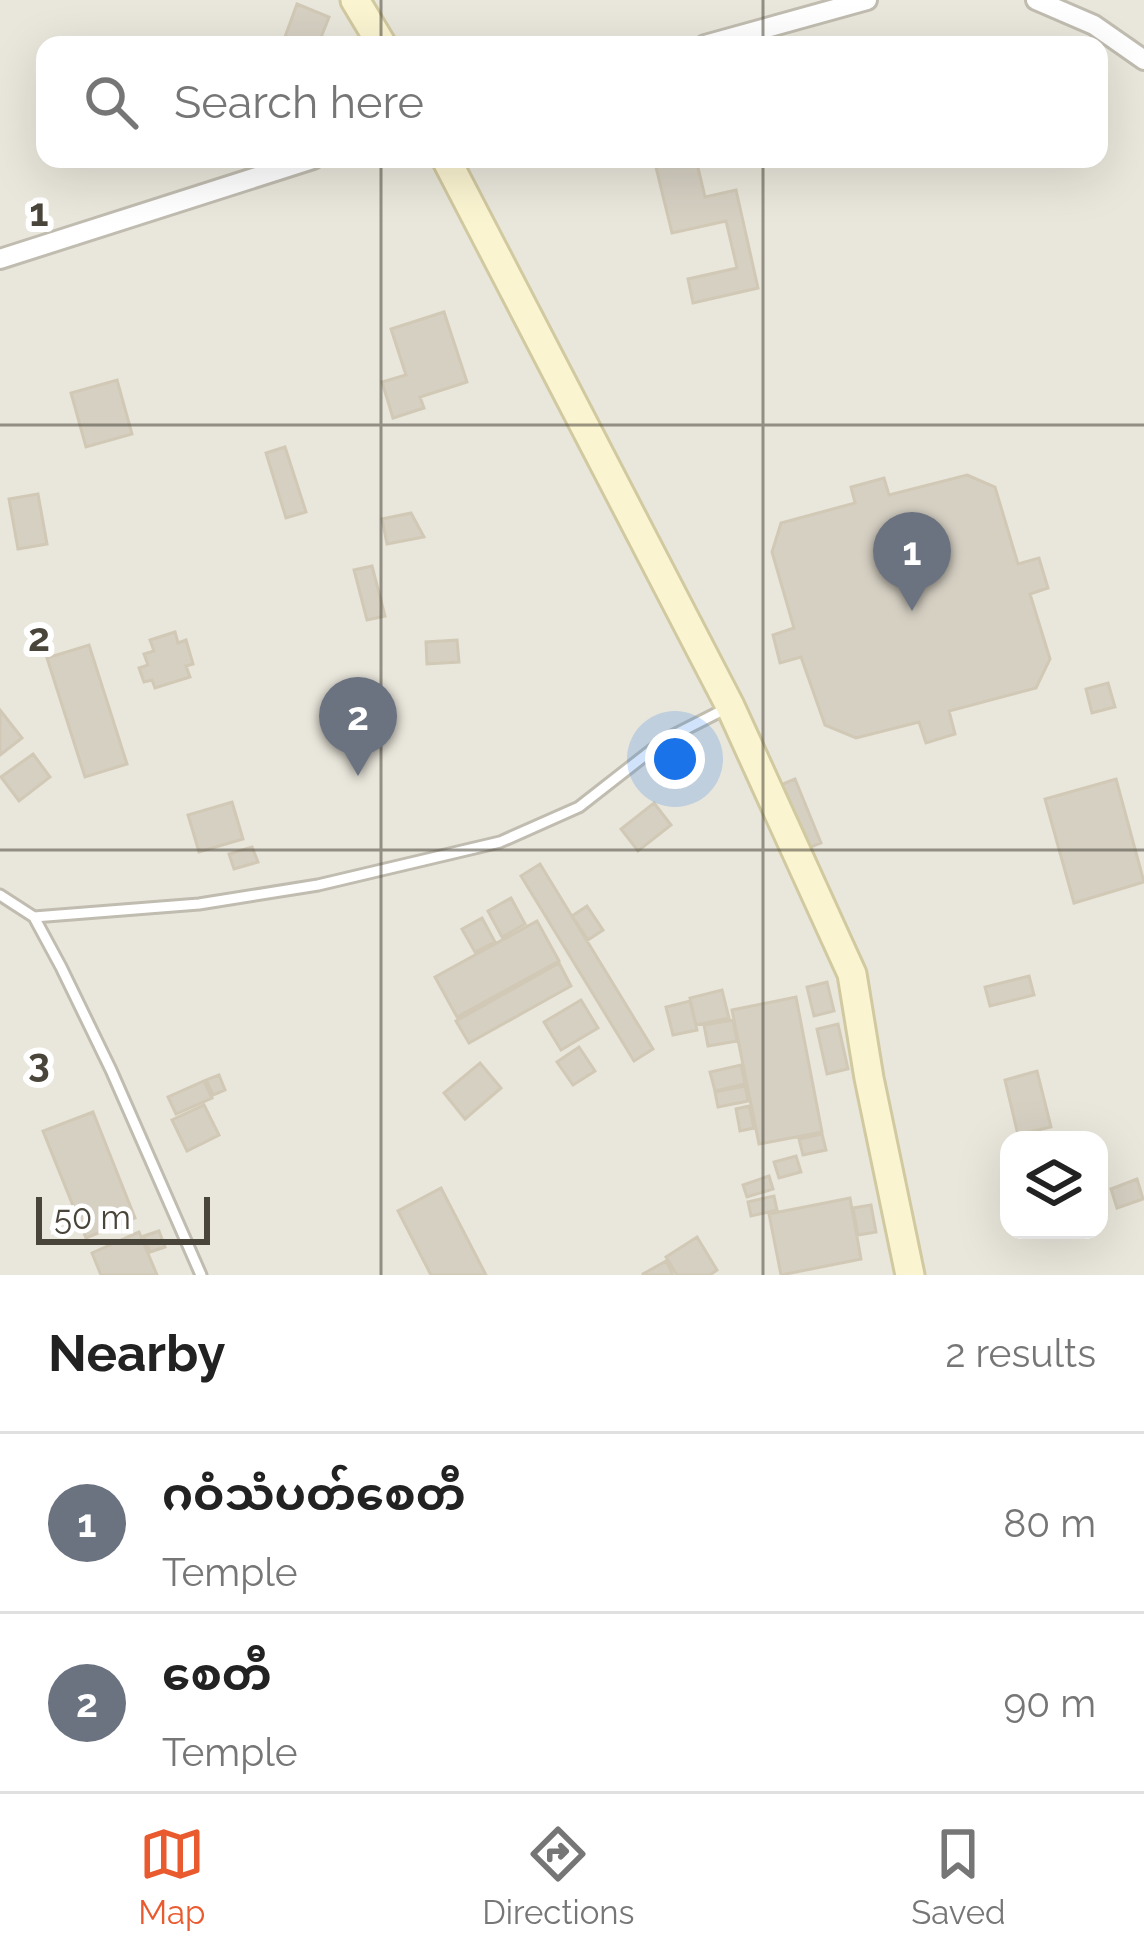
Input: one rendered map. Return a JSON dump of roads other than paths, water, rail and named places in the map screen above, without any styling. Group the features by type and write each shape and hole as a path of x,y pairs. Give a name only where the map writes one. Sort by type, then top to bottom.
{"street":[{"path":"355,0 377,36"},
{"path":"738,36 867,0"},
{"path":"1036,0 1094,25 1144,60"},
{"path":"0,259 285,168"},
{"path":"451,168 730,706 852,974 910,1275"}],"lane":[{"path":"34,917 199,904 294,889 500,842 578,807 666,739 730,706"},
{"path":"0,895 34,917 62,967 201,1275"}],"place":[{"name":"ဂဝံသံပတ်စေတီ","path":"912,611"},
{"name":"စေတီ","path":"358,776"}]}
